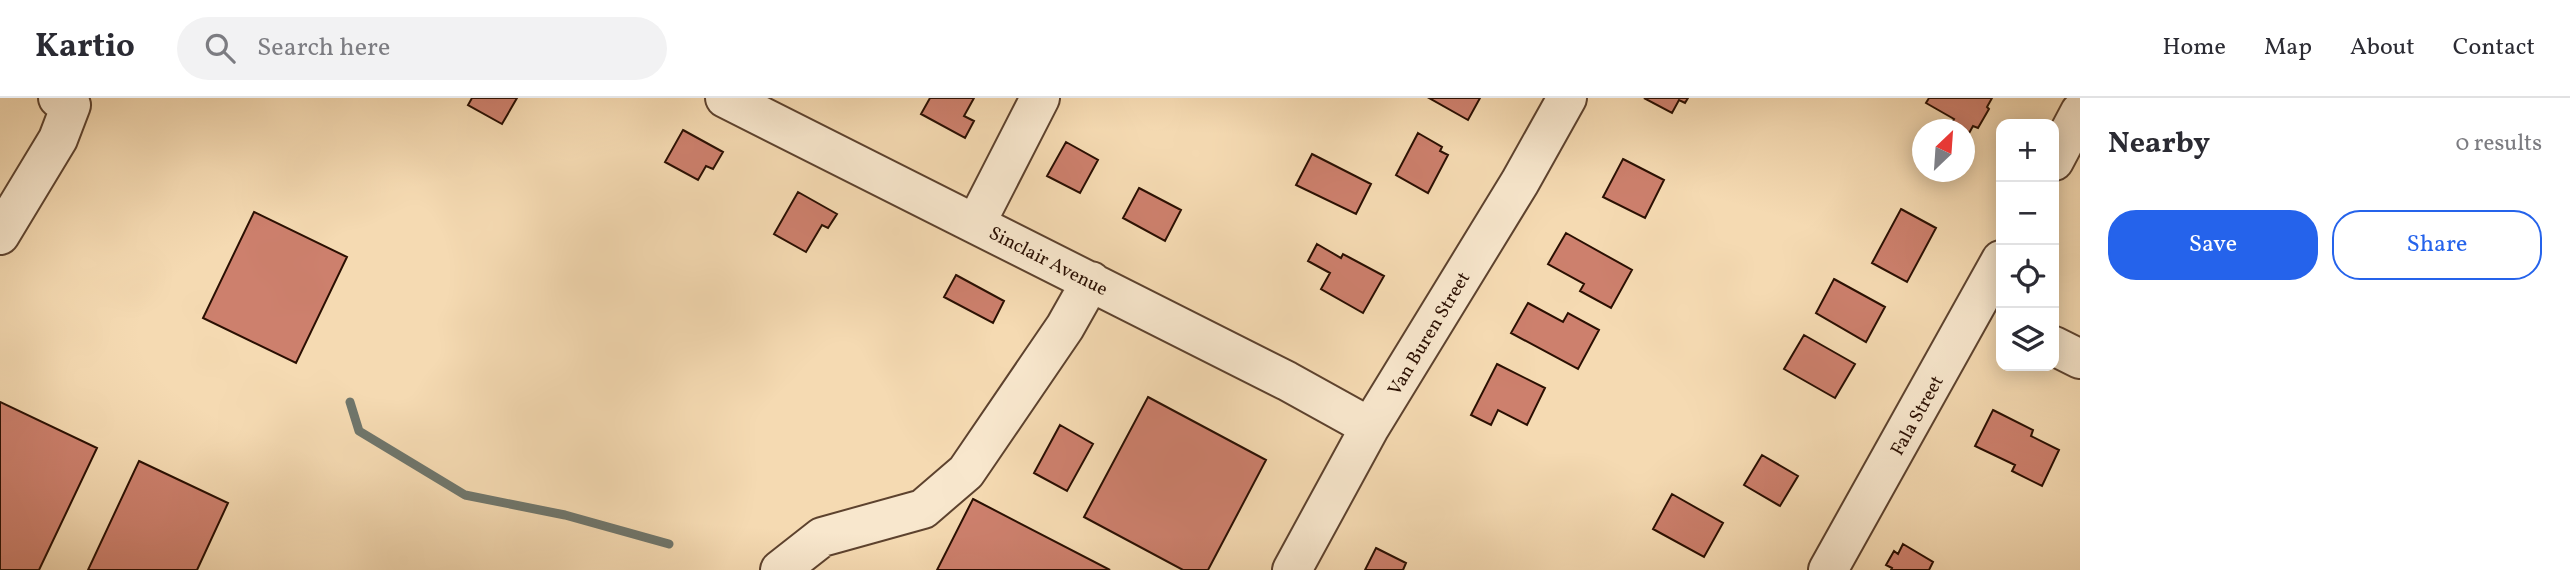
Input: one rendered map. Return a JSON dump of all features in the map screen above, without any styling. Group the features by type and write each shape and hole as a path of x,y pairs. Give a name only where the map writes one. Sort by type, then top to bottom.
{"street":[{"path":"0,235 58,139 71,105 58,98"},
{"name":"Sinclair Avenue","path":"725,98 1091,281 1287,381 1370,427"},
{"path":"976,223 1040,98"},
{"name":"Van Buren Street","path":"1292,570 1370,427 1520,182 1567,98"},
{"path":"2059,152 2080,112"},
{"path":"780,570 822,537 923,509 966,472 1065,327 1091,281"},
{"name":"Fala Street","path":"1828,570 1989,313 1996,282"},
{"path":"2059,348 2080,359"}],"building":[{"path":"472,98 517,98 502,124 468,105"},
{"path":"930,98 974,98 964,116 974,121 965,138 921,114"},
{"path":"1429,98 1480,98 1468,120"},
{"path":"1644,98 1688,98 1685,103 1679,100 1672,113"},
{"path":"1929,98 1992,98 1978,128 1975,127 1975,119 1954,119 1926,103"},
{"path":"683,130 723,152 713,169 706,166 698,180 665,162"},
{"path":"1418,133 1442,147 1440,151 1448,155 1428,193 1396,175"},
{"path":"1066,142 1098,160 1080,193 1047,176"},
{"path":"1312,154 1371,184 1356,214 1296,185"},
{"path":"1623,159 1664,180 1645,218 1603,197"},
{"path":"1139,188 1181,210 1165,241 1123,218"},
{"path":"798,192 837,214 828,228 822,225 806,252 774,234"},
{"path":"1901,209 1936,228 1907,282 1872,263"},
{"path":"254,212 347,257 296,363 203,318"},
{"path":"1566,233 1632,270 1611,308 1580,291 1584,284 1548,264"},
{"path":"1317,244 1341,258 1343,254 1384,276 1363,313 1321,289 1330,273 1308,261"},
{"path":"956,275 1004,301 993,323 944,297"},
{"path":"1834,279 1885,307 1866,342 1816,313"},
{"path":"1528,303 1563,322 1568,313 1599,330 1578,369 1511,333"},
{"path":"1804,335 1855,364 1835,398 1784,369"},
{"path":"1497,364 1545,388 1527,425 1498,410 1491,425 1471,415"},
{"path":"1148,397 1266,460 1208,570 1183,570 1084,517"},
{"path":"0,402 97,448 39,570 0,570"},
{"path":"1993,410 2033,430 2031,436 2059,450 2042,486 2012,471 2015,465 1975,446"},
{"path":"1060,425 1093,444 1067,491 1034,473"},
{"path":"1762,455 1798,476 1780,506 1744,485"},
{"path":"139,461 228,503 197,570 88,570"},
{"path":"1672,494 1723,523 1704,557 1653,529"},
{"path":"973,499 1110,570 937,570"},
{"path":"1903,544 1933,562 1929,570 1891,570 1892,568 1886,565 1894,551 1898,554"},
{"path":"1376,548 1406,563 1403,570 1365,570"}],"waterway":[{"path":"350,402 359,431 465,495 565,515 669,544"}]}
